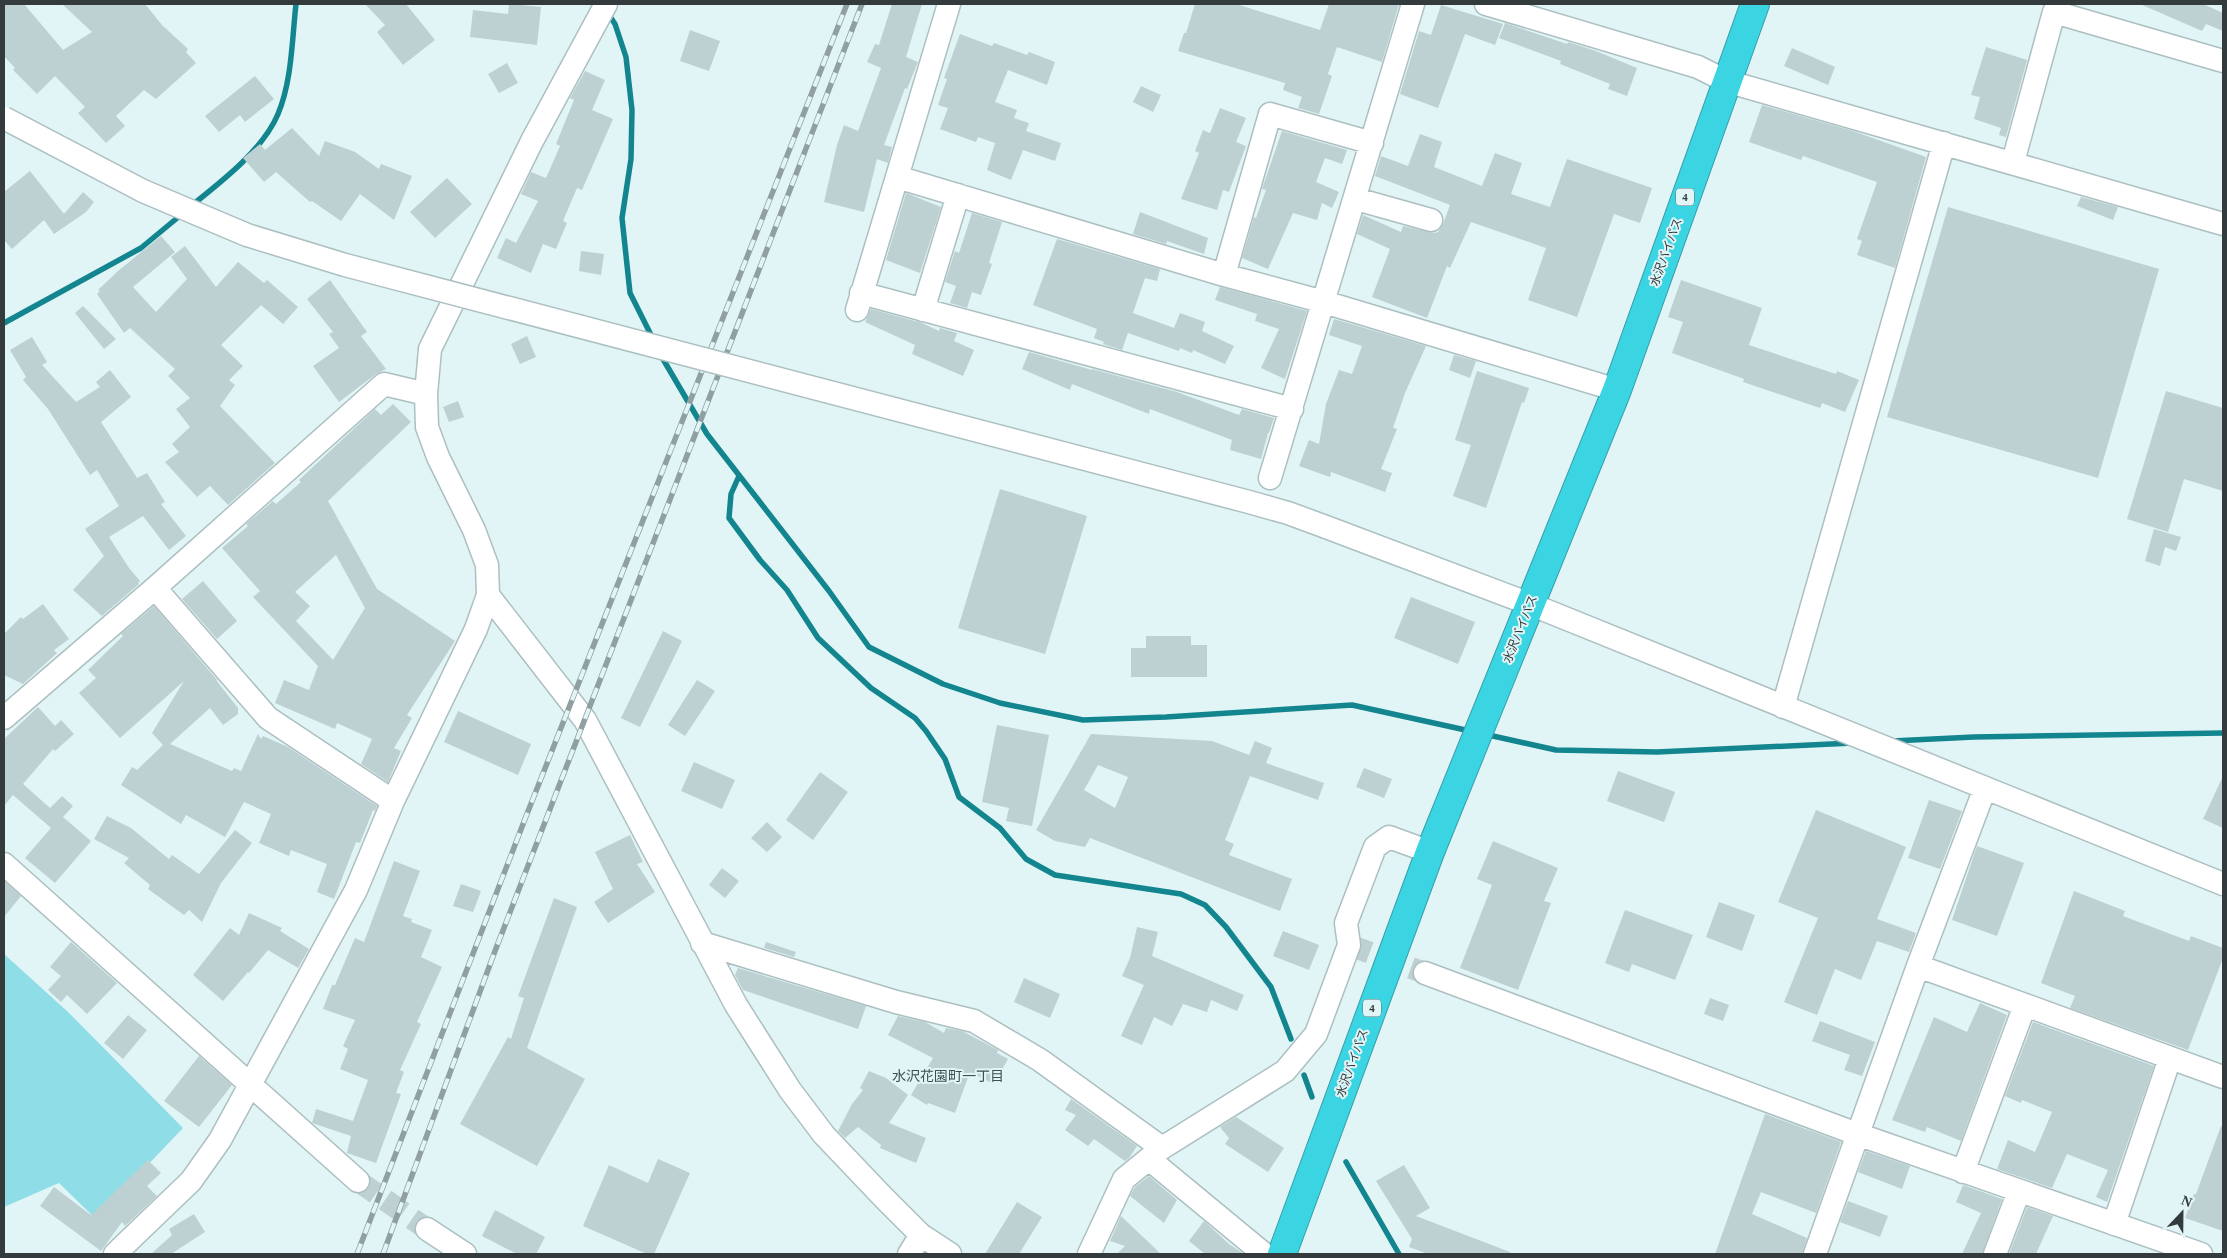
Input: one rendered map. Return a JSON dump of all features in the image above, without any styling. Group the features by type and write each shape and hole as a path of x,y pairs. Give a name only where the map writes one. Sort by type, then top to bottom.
{"highway":[{"name":"水沢バイパス","path":"1282,1254 1430,852 1617,390 1755,4"}],"street":[{"path":"114,1254 191,1181 220,1140 356,890 393,801 476,629 488,595 487,565 474,530 438,457 427,427 426,394 430,349 532,141 606,4"},
{"path":"949,4 859,302 923,310 1292,409"},
{"path":"1270,478 1414,4"},
{"path":"1486,4 1698,66 1726,81 2013,162 2223,224"},
{"path":"2013,162 2054,12 2223,61"},
{"path":"1224,274 1270,114 1372,143"},
{"path":"4,118 143,191 247,235 354,267 1249,502 1326,527 1530,604 2223,884"},
{"path":"1782,707 1944,143"},
{"path":"897,177 1617,390"},
{"path":"923,310 958,195"},
{"path":"1356,199 1430,220"},
{"path":"4,718 155,588 384,384 426,394"},
{"path":"155,588 268,718 393,801"},
{"path":"488,595 585,720 736,1005 758,1042 818,1128 921,1235 950,1254"},
{"path":"1815,1254 1918,966 1985,788"},
{"path":"1089,1254 1124,1179 1155,1153 1285,1071 1316,1034 1349,945 1346,923 1375,847 1389,837 1430,852"},
{"path":"4,864 358,1181"},
{"path":"702,943 896,1002 974,1021 1040,1060 1155,1153 1264,1254"},
{"path":"1918,966 2223,1077"},
{"path":"1426,973 1857,1134 2201,1254"},
{"path":"1963,1172 2025,1005"},
{"path":"2114,1224 2170,1058"},
{"path":"1995,1254 2019,1191"},
{"path":"427,1229 465,1254"},
{"path":"909,1254 921,1235"}],"shaded area":[{"path":"4,954 68,1012 183,1128 96,1219 59,1183 4,1207"}],"building":[{"path":"4,4 24,4 63,50 92,32 62,4 145,4 162,25 188,49 186,52 196,63 156,99 144,90 116,116 125,126 106,143 78,113 85,107 55,76 37,94 13,70 15,68 4,56"},
{"path":"365,4 406,4 435,40 403,65 377,32 385,25"},
{"path":"509,4 541,7 537,45 470,37 473,10 508,14"},
{"path":"892,4 922,4 906,57 918,62 907,89 905,88 884,145 892,147 888,163 877,159 864,212 824,202 837,145 844,125 858,131 881,68 867,62 875,44 879,45"},
{"path":"1195,4 1236,4 1320,30 1329,4 1399,4 1382,62 1337,47 1328,74 1332,76 1319,114 1298,108 1302,97 1283,90 1285,83 1178,51"},
{"path":"2140,4 2203,4 2223,13 2223,31 2206,24 2202,31"},
{"path":"1441,5 1503,24 1495,45 1465,34 1438,108 1400,94 1419,31 1431,35"},
{"path":"1505,23 1567,44 1568,42 1596,51 1637,68 1627,96 1608,89 1610,84 1560,64 1561,61 1499,38"},
{"path":"690,30 720,41 709,71 680,61"},
{"path":"960,34 992,46 994,43 1027,55 1029,52 1055,62 1047,85 1008,70 995,102 1017,110 1014,118 1029,123 1026,131 1061,143 1055,161 1023,150 1011,180 987,170 995,143 978,137 976,142 940,129 948,108 938,105 947,79 944,78"},
{"path":"1986,47 2027,60 2006,137 1999,135 2001,128 1974,119 1980,97 1971,95"},
{"path":"1792,48 1835,67 1828,85 1784,66"},
{"path":"507,63 518,83 499,93 488,74"},
{"path":"585,71 605,80 592,110 613,119 582,190 577,188 563,221 567,223 556,249 543,244 531,273 497,258 506,238 516,243 538,201 521,194 531,172 546,178 560,146 556,144 574,100 570,98"},
{"path":"255,76 274,99 245,122 240,115 219,132 205,116"},
{"path":"1141,86 1161,95 1153,112 1133,102"},
{"path":"1762,105 1853,131 1926,157 1895,268 1857,255 1862,241 1857,239 1877,182 1803,156 1801,160 1749,142"},
{"path":"1220,108 1246,118 1236,142 1246,146 1229,192 1223,190 1217,210 1181,199 1199,153 1195,151 1203,130 1210,133"},
{"path":"292,128 319,156 325,141 355,152 379,169 381,164 412,176 394,220 360,194 341,221 312,201 310,202 276,172 264,182 243,158 260,144 265,150"},
{"path":"1282,131 1347,150 1342,164 1325,158 1316,182 1339,192 1332,208 1322,203 1317,220 1293,213 1268,269 1242,258 1254,217 1256,218 1266,190 1262,189"},
{"path":"1420,134 1442,142 1434,167 1482,186 1495,153 1522,163 1511,194 1550,207 1567,159 1652,188 1640,223 1614,214 1577,317 1528,300 1546,248 1471,222 1450,268 1447,266 1427,318 1372,297 1390,249 1357,234 1363,215 1401,232 1403,226 1434,233 1438,232 1443,224 1450,205 1375,176 1381,156 1408,166"},
{"path":"30,171 64,214 83,192 94,202 86,212 54,234 44,220 12,249 4,240 4,192"},
{"path":"447,178 472,204 435,238 410,212"},
{"path":"906,193 941,207 920,273 886,260"},
{"path":"2081,197 2118,207 2113,220 2077,206"},
{"path":"1948,207 2159,269 2098,478 1887,417"},
{"path":"1140,212 1208,238 1204,254 1167,241 1166,244 1133,234"},
{"path":"972,213 1002,222 989,263 992,264 981,295 972,292 967,308 950,303 956,286 945,282 955,251 959,253"},
{"path":"161,236 175,252 133,287 156,312 187,279 171,257 185,246 216,287 238,262 264,283 267,280 298,307 283,324 261,305 221,345 243,366 229,380 235,385 220,406 275,463 228,505 210,486 197,497 165,462 179,452 172,444 190,427 176,409 190,398 168,376 175,369 130,328 124,333 97,294 100,291 98,290 118,271"},
{"path":"1057,239 1160,269 1157,281 1145,278 1133,313 1174,328 1180,313 1205,322 1202,331 1234,346 1225,364 1193,350 1192,353 1180,348 1179,351 1128,333 1122,350 1103,344 1104,342 1094,338 1097,329 1033,305"},
{"path":"581,251 604,254 601,275 579,271"},
{"path":"330,280 367,332 361,336 386,369 376,374 339,402 313,366 339,348 329,334 333,332 307,299"},
{"path":"1681,280 1762,308 1749,345 1836,374 1837,371 1859,380 1845,412 1822,403 1820,408 1743,382 1744,379 1672,353 1683,322 1668,317"},
{"path":"1220,287 1307,311 1285,379 1261,368 1279,329 1255,321 1257,314 1215,300"},
{"path":"83,306 116,339 104,349 75,313"},
{"path":"871,309 922,323 939,331 940,328 957,333 954,341 974,350 963,376 912,354 915,345 865,322"},
{"path":"1334,319 1426,346 1405,393 1393,428 1397,429 1381,469 1392,473 1385,492 1331,472 1330,477 1299,466 1309,440 1319,444 1326,404 1339,370 1352,374 1362,346 1329,335"},
{"path":"527,336 536,357 520,364 511,344"},
{"path":"32,337 47,362 42,365 76,402 100,387 96,382 110,370 131,397 101,422 137,478 147,473 165,502 161,504 186,536 169,550 143,516 109,537 129,568 140,581 139,584 102,616 73,590 104,556 85,529 119,506 97,470 90,475 48,409 23,380 26,377 10,350"},
{"path":"1029,352 1177,392 1239,415 1242,409 1274,418 1261,459 1230,450 1232,440 1150,409 1149,414 1072,384 1070,390 1022,369"},
{"path":"1454,355 1476,361 1470,378 1449,370"},
{"path":"1477,371 1529,388 1524,403 1522,402 1486,508 1453,496 1471,445 1455,440"},
{"path":"2166,391 2223,408 2223,491 2184,479 2168,532 2127,519"},
{"path":"458,401 464,417 449,422 443,407"},
{"path":"393,404 411,422 328,501 377,589 455,641 407,715 412,718 394,748 401,751 388,782 361,764 372,739 337,723 335,729 275,703 284,680 309,690 318,666 253,597 260,591 222,548 273,501 276,504 301,482 299,480 375,409 381,415","holes":["336,555 365,608 333,660 296,621 310,606 295,592"]},
{"path":"1000,489 1087,516 1045,654 958,628"},
{"path":"2154,529 2181,537 2176,551 2165,547 2160,566 2145,561"},
{"path":"203,581 237,621 217,639 182,599"},
{"path":"1411,597 1475,622 1458,664 1394,638"},
{"path":"43,604 69,639 54,650 57,653 23,684 4,675 4,634 21,617 23,619"},
{"path":"154,606 218,681 216,680 238,708 238,714 223,725 210,708 170,744 232,771 234,768 241,771 258,734 261,739 263,736 288,747 377,806 375,811 373,810 360,843 356,842 334,899 317,892 327,864 291,850 289,856 259,843 271,814 244,802 225,837 186,815 181,824 121,785 132,767 137,770 163,745 152,733 184,681 120,738 79,693 96,678 88,670 123,636 121,634"},
{"path":"663,631 682,641 640,727 621,718"},
{"path":"1146,636 1191,636 1191,645 1207,645 1207,677 1131,677 1131,648 1146,648"},
{"path":"697,680 715,691 685,736 668,725"},
{"path":"38,707 55,726 61,720 74,734 55,751 53,749 23,784 50,808 62,796 73,806 63,817 91,841 55,883 25,858 51,828 13,795 4,806 4,739"},
{"path":"458,711 531,744 518,775 444,742"},
{"path":"997,725 1049,735 1032,826 1006,821 1009,808 982,802"},
{"path":"1091,734 1212,741 1249,755 1255,741 1272,748 1266,763 1324,783 1318,800 1250,776 1225,840 1234,844 1229,855 1292,879 1280,911 1090,838 1085,847 1055,841 1036,830","holes":["1098,765 1128,777 1115,808 1084,790"]},
{"path":"694,762 735,780 722,809 681,791"},
{"path":"1364,768 1392,779 1384,798 1356,787"},
{"path":"1618,771 1675,792 1664,822 1607,801"},
{"path":"820,772 848,792 813,840 786,820"},
{"path":"2223,776 2223,828 2203,819"},
{"path":"1929,800 1962,811 1940,869 1908,858"},
{"path":"1816,810 1906,847 1877,919 1916,933 1909,952 1877,941 1861,980 1835,969 1817,1015 1784,1002 1818,918 1778,902"},
{"path":"107,816 131,828 169,859 172,855 199,874 235,830 252,843 221,883 202,922 189,910 184,915 148,889 150,885 124,863 129,858 94,839"},
{"path":"767,822 782,837 767,852 751,838"},
{"path":"630,835 643,862 637,864 655,892 608,923 594,902 613,889 595,852"},
{"path":"1493,841 1558,868 1544,901 1551,903 1518,990 1460,968 1492,885 1477,879"},
{"path":"1977,846 2024,863 1997,936 1952,920"},
{"path":"394,861 420,871 403,916 412,919 411,922 432,930 421,957 442,967 417,1022 421,1024 400,1070 404,1072 396,1093 401,1094 376,1163 347,1153 351,1136 312,1123 316,1109 353,1121 368,1080 340,1069 348,1049 343,1046 355,1020 323,1009 332,985 335,985 355,938 364,942"},
{"path":"722,868 739,881 725,898 709,885"},
{"path":"4,881 21,896 4,917"},
{"path":"461,884 481,891 473,912 453,906"},
{"path":"2074,891 2125,911 2123,916 2189,941 2191,936 2223,948 2223,958 2188,1050 2070,1008 2075,996 2041,983"},
{"path":"554,898 577,907 527,1048 585,1079 537,1166 460,1124 508,1037 511,1039 524,998 518,996"},
{"path":"1719,902 1755,915 1742,951 1706,937"},
{"path":"1625,910 1693,935 1675,980 1632,964 1629,972 1605,963"},
{"path":"249,913 282,928 280,931 309,949 298,968 268,950 223,1001 193,975 230,928 239,935"},
{"path":"1137,927 1158,932 1152,956 1244,995 1237,1011 1211,1000 1207,1012 1183,1004 1172,1026 1154,1017 1142,1045 1121,1036 1144,985 1122,976 1130,958"},
{"path":"1283,931 1319,945 1309,970 1273,956"},
{"path":"71,942 117,983 87,1014 67,995 61,1002 48,990 61,976 50,967"},
{"path":"766,942 796,952 794,957 764,948"},
{"path":"738,968 866,1006 858,1029 743,990 735,975"},
{"path":"1024,978 1060,994 1050,1018 1014,1002"},
{"path":"1710,998 1729,1005 1723,1021 1704,1014"},
{"path":"1980,1003 2007,1015 1961,1141 1927,1127 1925,1132 1892,1120 1934,1017 1967,1032"},
{"path":"128,1015 147,1030 123,1059 104,1043"},
{"path":"898,1016 925,1022 944,1033 946,1028 962,1031 998,1050 997,1053 1008,1059 994,1084 970,1072 955,1113 928,1103 927,1105 911,1095 933,1058 888,1035"},
{"path":"1820,1021 1875,1042 1862,1076 1844,1070 1850,1055 1812,1041"},
{"path":"2033,1022 2154,1066 2107,1202 2096,1197 2108,1170 2067,1154 2052,1188 1997,1169 2008,1140 2035,1152 2052,1112 2022,1100 2021,1103 2005,1096"},
{"path":"199,1056 232,1085 199,1127 164,1101"},
{"path":"869,1071 886,1078 908,1095 889,1123 926,1138 916,1163 880,1148 881,1145 858,1127 845,1138 838,1131 852,1104 863,1090 860,1088"},
{"path":"1071,1099 1137,1146 1129,1158 1125,1161 1094,1139 1088,1146 1065,1130 1076,1115 1065,1110"},
{"path":"1765,1114 1841,1142 1816,1213 1761,1192 1752,1214 1807,1238 1802,1254 1715,1254"},
{"path":"1236,1117 1284,1148 1268,1172 1225,1144 1229,1138 1220,1127"},
{"path":"2221,1126 2223,1126 2223,1231 2185,1218"},
{"path":"1866,1151 1910,1166 1902,1189 1858,1172"},
{"path":"658,1159 690,1173 654,1254 647,1254 583,1226 609,1165 648,1183"},
{"path":"148,1160 161,1173 147,1186 157,1196 125,1226 122,1222 101,1251 40,1206 54,1187 91,1215"},
{"path":"1404,1165 1430,1208 1416,1216 1510,1252 1510,1254 1428,1254 1409,1247 1412,1239 1376,1181"},
{"path":"1149,1176 1177,1200 1164,1223 1130,1196 1135,1187"},
{"path":"1963,1185 2002,1199 1982,1254 1962,1254 1981,1213 1956,1202"},
{"path":"1848,1201 1888,1216 1880,1237 1840,1222"},
{"path":"1017,1202 1042,1217 1019,1254 985,1254"},
{"path":"2027,1207 2053,1216 2036,1254 2009,1254"},
{"path":"495,1210 545,1237 536,1254 517,1254 482,1236"},
{"path":"194,1214 205,1232 171,1254 151,1254 172,1235 169,1229"},
{"path":"1121,1216 1161,1254 1117,1254 1125,1246 1110,1241"},
{"path":"1204,1221 1229,1244 1244,1254 1205,1254 1189,1241"}],"waterway":[{"path":"191,206 252,153 278,114 283,101 291,60 296,4"},
{"path":"607,12 615,24 626,57 632,110 631,159 622,218 630,293 653,339"},
{"path":"4,323 141,248 182,214"},
{"path":"660,354 707,434 829,591 869,647 943,684 1000,703 1083,720 1166,717 1352,705 1470,731"},
{"path":"739,476 731,494 729,518 760,560 787,590 818,638 871,688 915,718 926,731 945,759 959,797 1000,828 1026,859 1055,875 1181,894 1205,905 1226,927 1271,987 1291,1039"},
{"path":"1892,741 1974,737 2223,733"},
{"path":"1484,734 1556,750 1657,752 1853,743"},
{"path":"1304,1075 1312,1097"},
{"path":"1346,1162 1399,1254"}],"tunnel":[{"path":"1349,945 1425,973"},
{"path":"358,1181 427,1229"}],"railway":[{"path":"357,1254 525,819 847,4"},
{"path":"383,1254 495,951 862,4"}],"district":[{"name":"水沢花園町一丁目","path":"948,1076"}]}
